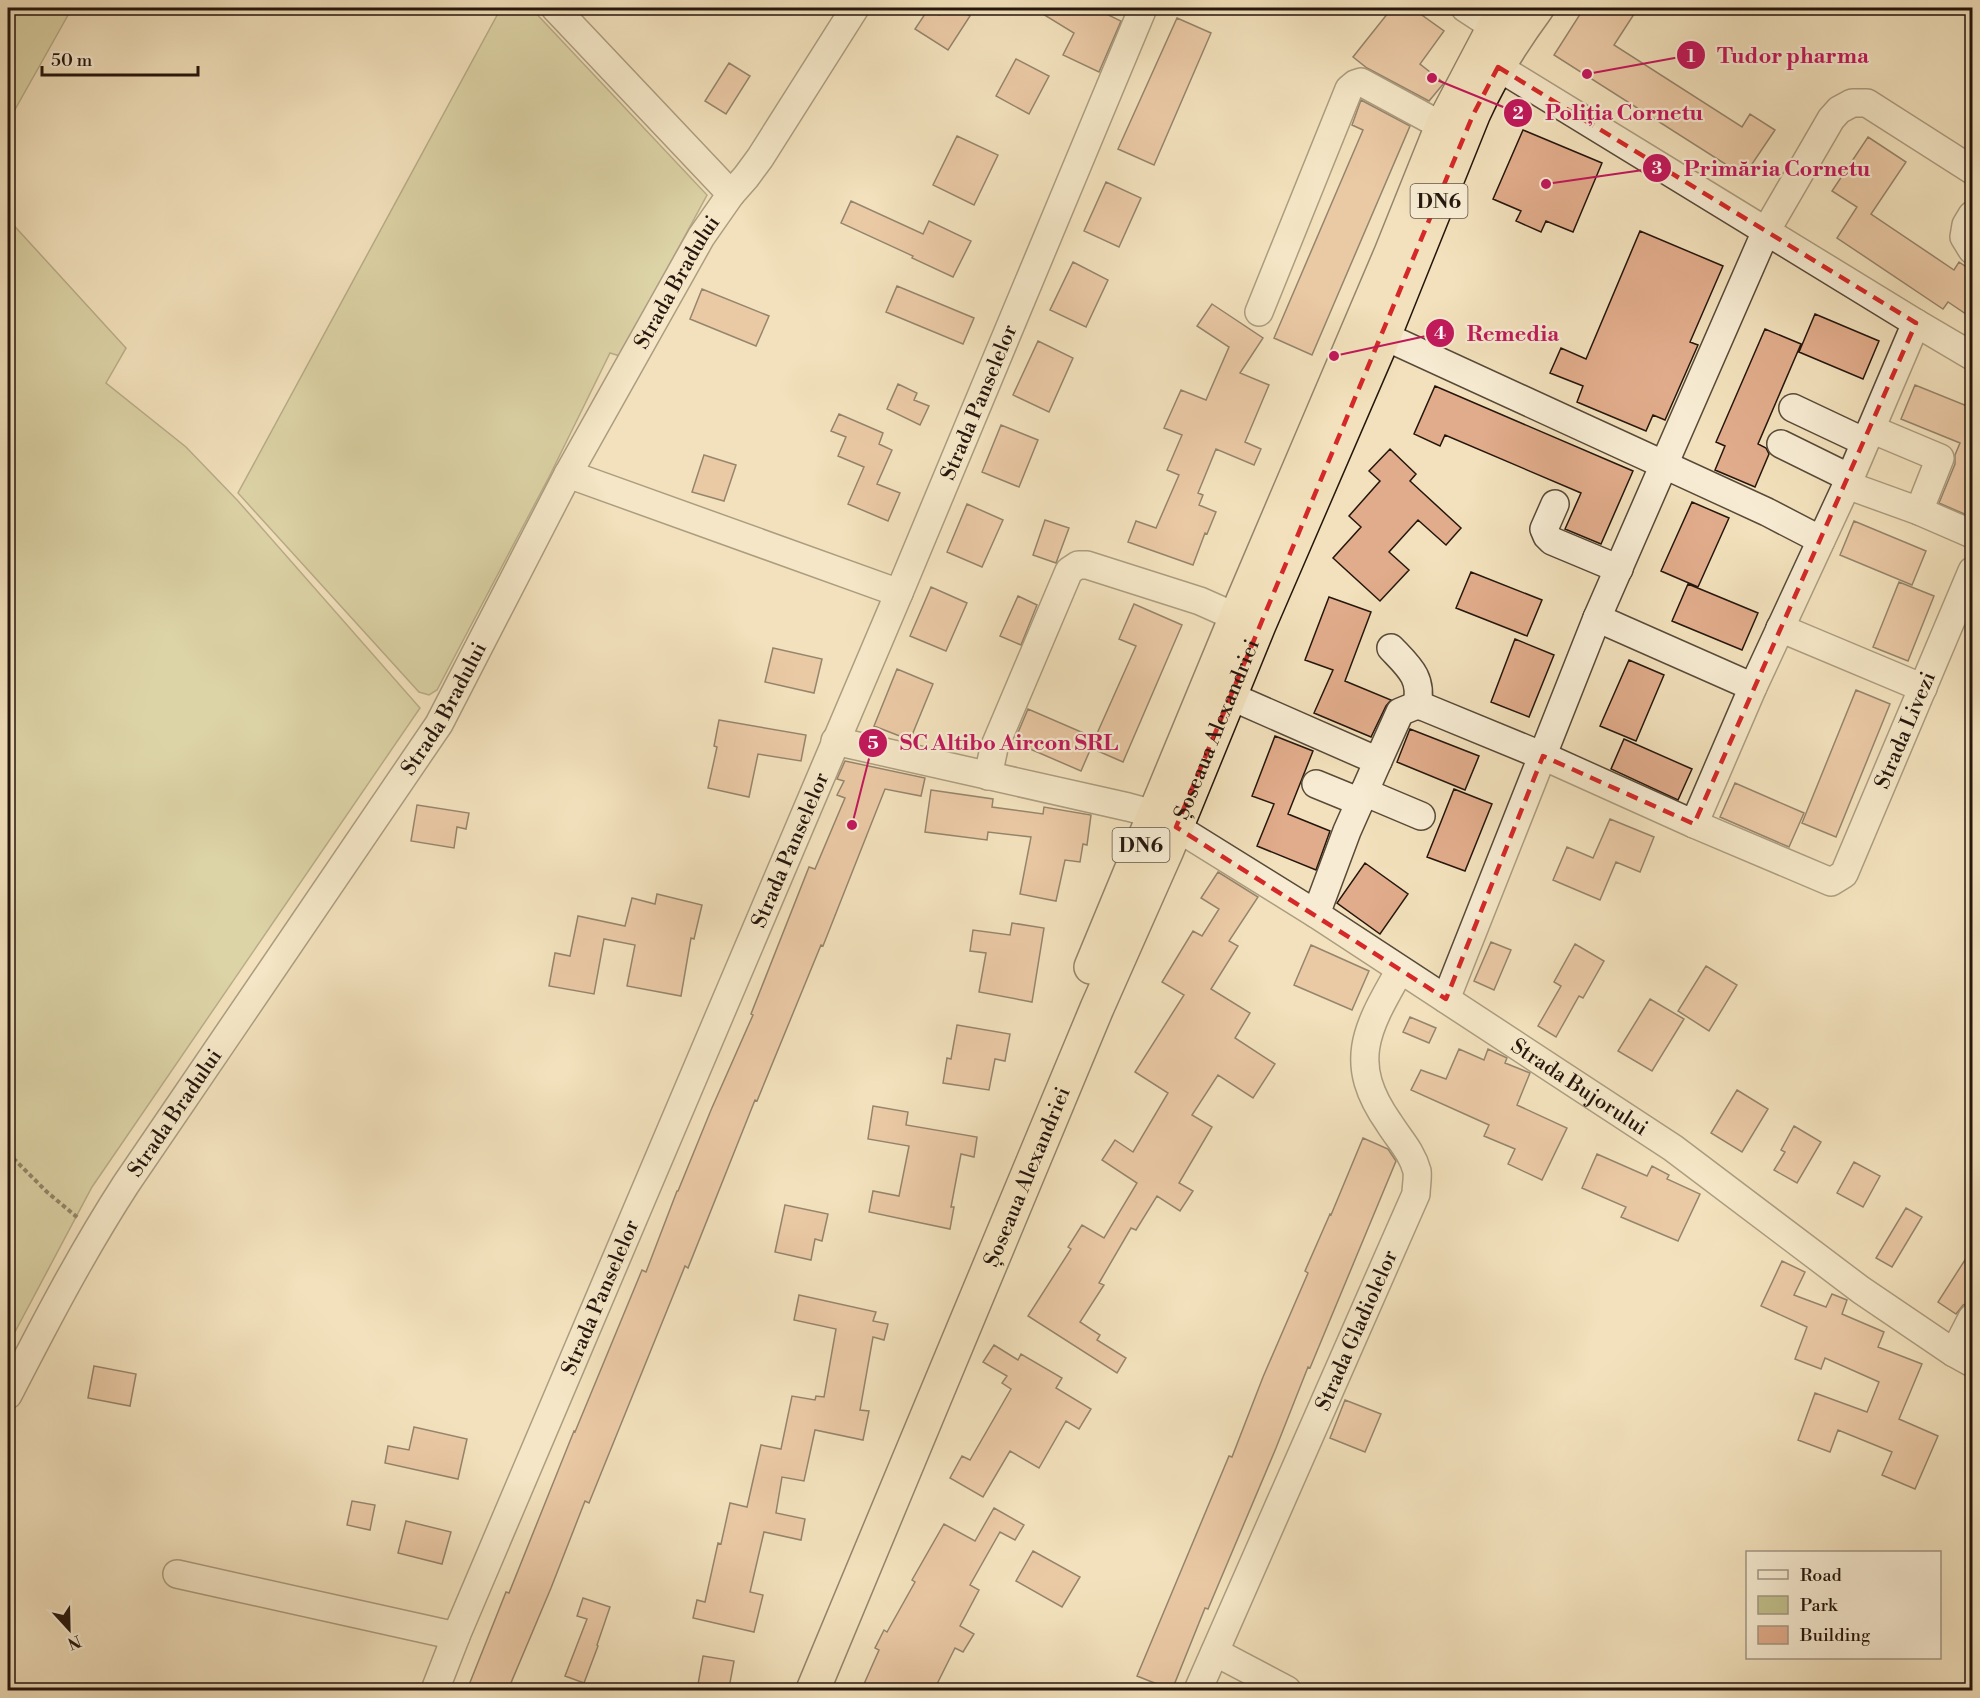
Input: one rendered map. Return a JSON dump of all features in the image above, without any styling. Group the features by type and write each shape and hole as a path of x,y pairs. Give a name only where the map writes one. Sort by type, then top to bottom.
{"highway":[{"name":"Șoseaua Alexandriei","path":"790,1690 966,1269 1165,820 1230,696 1384,336 1473,116 1486,87 1537,8"},
{"name":"Șoseaua Alexandriei","path":"813,1690 1097,1008 1236,617 1328,405 1442,126 1501,17"}],"street":[{"path":"555,8 731,195"},
{"name":"Strada Bradului","path":"8,1395 95,1232 439,724 568,474 701,237 760,158 855,8"},
{"name":"Strada Panselelor","path":"435,1690 899,593 1143,8"},
{"path":"1465,8 1501,17"},
{"path":"1498,67 1972,356"},
{"path":"1259,312 1349,89 1361,82 1442,126"},
{"path":"1446,999 1597,618 1766,231 1827,124 1839,110 1852,103 1867,104 1972,170"},
{"path":"1972,215 1966,225 1964,237 1972,250"},
{"path":"1316,914 1362,797 1400,712 1417,705 1543,756 1694,824 1753,687 1848,481 1916,323"},
{"path":"1384,336 1626,446 1821,540"},
{"path":"1792,408 1940,458 1919,511"},
{"path":"1781,444 1848,481 1972,534"},
{"path":"568,474 899,593"},
{"path":"1555,504 1544,529 1547,536 1552,541 1619,569"},
{"path":"988,776 994,748 1069,571 1078,565 1087,565 1200,601 1236,617"},
{"name":"Strada Livezi","path":"1694,824 1831,882 1844,874 1972,571"},
{"path":"1597,618 1753,687"},
{"path":"1780,628 1923,688"},
{"path":"1391,648 1417,680 1420,692 1417,705"},
{"path":"1230,696 1378,761"},
{"name":"Strada Bujorului","path":"835,741 1128,807 1165,820 1316,914 1673,1148 1861,1290 1963,1358"},
{"path":"1316,784 1421,816"},
{"name":"Strada Gladiolelor","path":"1198,1690 1416,1194 1417,1172 1408,1149 1373,1097 1365,1069 1366,1040 1378,1010 1400,970"},
{"path":"1963,1358 1972,1318"},
{"path":"177,1574 456,1636"},
{"path":"1215,1652 1287,1690"}],"path":[{"path":"8,1153 47,1192 95,1232"}],"highlighted area":[{"path":"1498,67 1916,323 1694,824 1543,756 1446,999 1176,827 1473,115"}],"green space":[{"path":"8,8 72,8 8,122"},
{"path":"501,8 531,8 707,195 620,356 610,353 549,477 437,690 429,695 419,692 238,493"},
{"path":"8,219 126,348 106,383 186,447 238,501 420,708 92,1187 8,1345"}],"building":[{"path":"929,8 939,15 944,8 956,8 970,16 948,50 915,29"},
{"path":"1033,8 1094,8 1121,21 1099,72 1063,55 1074,33"},
{"path":"1392,8 1412,8 1444,31 1420,64 1444,83 1429,101 1367,68 1353,57"},
{"path":"1584,8 1638,8 1614,45 1742,127 1750,114 1775,130 1744,176 1554,55"},
{"path":"1177,18 1211,33 1154,165 1118,149"},
{"path":"1016,59 1049,76 1029,114 996,96"},
{"path":"729,63 750,76 726,114 705,101"},
{"path":"1361,100 1410,126 1312,355 1274,338 1363,130 1352,125"},
{"path":"1523,130 1602,163 1573,232 1546,221 1541,232 1516,221 1521,211 1493,199"},
{"path":"957,136 998,155 974,205 933,185"},
{"path":"1868,137 1906,162 1871,214 1954,270 1959,262 1972,271 1972,318 1948,302 1943,309 1837,238 1857,207 1832,191"},
{"path":"1106,182 1141,198 1119,247 1084,231"},
{"path":"851,201 923,234 929,221 971,241 953,277 841,223"},
{"path":"1640,231 1723,266 1690,342 1698,345 1665,420 1653,415 1646,431 1577,402 1583,386 1550,373 1561,348 1586,359"},
{"path":"1073,262 1108,280 1086,327 1050,310"},
{"path":"897,286 974,318 963,344 886,312"},
{"path":"702,289 769,316 756,346 690,319"},
{"path":"1212,304 1263,338 1240,373 1269,385 1245,442 1261,449 1254,465 1216,449 1198,493 1203,495 1199,505 1216,512 1193,565 1128,542 1136,521 1156,528 1179,475 1167,470 1182,435 1164,428 1181,390 1206,400 1229,347 1197,326"},
{"path":"1815,314 1879,341 1863,379 1799,352"},
{"path":"1765,329 1801,344 1758,444 1766,448 1769,454 1755,487 1715,470 1725,446 1716,442"},
{"path":"1038,341 1073,358 1049,412 1013,395"},
{"path":"898,384 917,393 914,400 929,406 920,425 887,409"},
{"path":"1915,385 1972,408 1972,507 1969,516 1939,503 1955,464 1955,455 1960,443 1901,419"},
{"path":"1435,386 1633,471 1601,544 1565,529 1581,493 1445,435 1440,446 1414,434"},
{"path":"839,414 883,433 879,444 892,450 877,484 900,493 888,521 848,504 864,467 838,456 846,437 831,431"},
{"path":"1001,425 1038,440 1019,487 982,472"},
{"path":"1390,449 1416,474 1410,481 1461,528 1446,545 1418,520 1389,552 1409,570 1380,601 1333,558 1361,527 1349,516 1380,481 1369,471"},
{"path":"704,455 736,465 724,501 692,492"},
{"path":"1692,502 1729,518 1698,587 1661,571"},
{"path":"967,504 1003,520 982,567 947,552"},
{"path":"1045,520 1069,528 1056,563 1033,555"},
{"path":"1854,521 1926,551 1912,585 1840,555"},
{"path":"1471,572 1542,600 1527,636 1456,608"},
{"path":"1899,582 1934,596 1908,661 1873,647"},
{"path":"1688,584 1758,613 1742,650 1672,621"},
{"path":"931,587 967,603 946,651 910,636"},
{"path":"1018,596 1037,605 1021,645 1000,636"},
{"path":"1329,597 1371,612 1345,681 1391,700 1371,737 1314,713 1333,670 1305,660"},
{"path":"1134,604 1182,625 1123,762 1091,748 1081,771 1014,742 1028,709 1095,738 1136,646 1119,639"},
{"path":"1515,639 1554,655 1529,717 1491,702"},
{"path":"773,648 822,659 814,693 765,682"},
{"path":"1629,660 1664,675 1636,741 1600,726"},
{"path":"897,669 933,684 910,740 874,726"},
{"path":"1856,690 1890,704 1836,837 1802,823"},
{"path":"719,720 806,735 801,761 758,754 749,797 708,788 717,747 714,746"},
{"path":"1410,729 1479,756 1465,790 1397,762"},
{"path":"1275,736 1313,751 1288,814 1330,831 1316,870 1257,846 1274,804 1252,796"},
{"path":"1624,739 1692,769 1678,800 1611,769"},
{"path":"845,761 925,778 921,796 885,789 823,946 821,945 757,1101 755,1100 688,1268 685,1266 589,1503 585,1501 508,1690 467,1690 642,1270 646,1272 677,1191 753,1015 751,1014 809,867 815,869 845,798 837,795 844,781 837,779"},
{"path":"1735,783 1804,813 1789,847 1720,817"},
{"path":"1454,789 1492,804 1465,871 1427,857"},
{"path":"931,790 993,799 992,807 1043,814 1044,807 1091,815 1087,845 1083,844 1080,862 1065,860 1056,901 1020,894 1031,837 988,832 987,840 925,832"},
{"path":"417,805 469,813 466,829 457,827 454,848 411,841"},
{"path":"1610,819 1654,837 1640,872 1616,862 1600,900 1553,880 1567,847 1593,858"},
{"path":"1365,863 1408,894 1380,934 1337,903"},
{"path":"1218,872 1258,897 1229,941 1238,946 1211,989 1250,1013 1235,1038 1275,1064 1253,1098 1218,1075 1192,1115 1212,1127 1179,1183 1193,1191 1180,1211 1157,1196 1136,1230 1131,1228 1099,1283 1104,1285 1080,1322 1100,1335 1097,1340 1126,1358 1117,1373 1028,1316 1071,1249 1068,1247 1082,1225 1104,1238 1137,1183 1102,1160 1115,1140 1133,1152 1168,1093 1135,1072 1184,995 1162,982 1193,931 1202,936 1219,909 1201,898"},
{"path":"657,894 702,905 694,939 691,938 681,996 627,986 635,945 604,939 594,994 549,986 555,953 570,956 578,916 625,926 632,898 655,904"},
{"path":"1012,923 1044,928 1032,1002 979,992 986,953 970,951 973,930 1010,935"},
{"path":"1491,942 1511,950 1494,990 1474,981"},
{"path":"1575,944 1604,961 1583,998 1579,996 1556,1037 1538,1026 1561,986 1554,982"},
{"path":"1311,945 1369,971 1352,1010 1294,985"},
{"path":"1706,966 1737,985 1709,1031 1678,1011"},
{"path":"1650,999 1684,1019 1652,1071 1618,1051"},
{"path":"1410,1017 1436,1028 1429,1043 1403,1032"},
{"path":"957,1025 1010,1034 1005,1061 995,1059 989,1090 943,1083 947,1058 951,1059"},
{"path":"1459,1049 1484,1060 1488,1049 1507,1058 1505,1063 1530,1073 1517,1105 1567,1128 1542,1180 1508,1164 1515,1149 1484,1136 1489,1125 1411,1090 1421,1070 1446,1079"},
{"path":"1737,1090 1768,1109 1742,1152 1711,1133"},
{"path":"873,1106 908,1112 906,1125 977,1137 974,1157 961,1154 951,1207 954,1207 950,1229 869,1212 873,1191 899,1196 909,1146 868,1139"},
{"path":"1794,1126 1821,1142 1797,1183 1774,1170 1785,1152 1781,1150"},
{"path":"1363,1138 1388,1149 1396,1161 1172,1690 1137,1676 1229,1456 1232,1457 1263,1377 1308,1273 1305,1271"},
{"path":"1597,1154 1647,1176 1652,1166 1669,1175 1667,1179 1700,1194 1678,1241 1621,1217 1626,1207 1582,1188"},
{"path":"1854,1162 1880,1176 1863,1207 1837,1193"},
{"path":"785,1205 828,1214 822,1241 815,1239 811,1260 775,1252"},
{"path":"1906,1208 1922,1217 1892,1267 1876,1258"},
{"path":"1972,1249 1972,1301 1963,1305 1956,1314 1938,1302"},
{"path":"1782,1261 1805,1272 1794,1295 1826,1307 1832,1294 1847,1300 1842,1314 1884,1332 1878,1347 1922,1364 1899,1419 1938,1436 1915,1489 1882,1475 1892,1452 1838,1430 1830,1452 1798,1440 1815,1393 1867,1412 1879,1382 1825,1358 1821,1369 1795,1359 1807,1327 1761,1306"},
{"path":"799,1295 876,1312 873,1321 888,1324 884,1340 873,1337 860,1410 869,1411 863,1440 815,1430 804,1481 782,1477 776,1513 805,1519 801,1540 764,1532 750,1592 763,1595 754,1632 693,1618 697,1600 705,1602 718,1543 721,1544 730,1503 747,1507 761,1445 781,1449 792,1396 815,1400 816,1396 824,1397 836,1329 794,1320"},
{"path":"994,1345 1018,1360 1021,1354 1062,1378 1056,1388 1091,1409 1079,1429 1066,1421 1039,1468 1010,1451 983,1497 950,1478 962,1456 970,1460 1011,1389 1002,1383 1007,1376 983,1362"},
{"path":"94,1366 136,1374 130,1406 88,1398"},
{"path":"1345,1400 1381,1414 1365,1452 1330,1438"},
{"path":"414,1427 467,1439 458,1479 385,1463 388,1446 409,1450"},
{"path":"352,1501 375,1505 370,1530 347,1525"},
{"path":"994,1508 1024,1525 1015,1540 1000,1532 970,1585 979,1590 960,1626 974,1634 963,1652 955,1648 934,1690 878,1690 864,1684 879,1650 875,1648 884,1630 887,1632 915,1582 912,1580 944,1524 975,1541"},
{"path":"406,1521 451,1532 442,1564 398,1553"},
{"path":"1033,1551 1080,1577 1062,1607 1016,1581"},
{"path":"583,1598 610,1607 584,1683 565,1676 587,1619 577,1616"},
{"path":"703,1656 734,1661 729,1688 697,1690"}],"place":[{"name":"Tudor pharma","path":"1587,74"},
{"name":"Poliția Cornetu","path":"1432,78"},
{"name":"Primăria Cornetu","path":"1546,184"},
{"name":"Remedia","path":"1334,356"},
{"name":"SC Altibo Aircon SRL","path":"852,825"}]}
